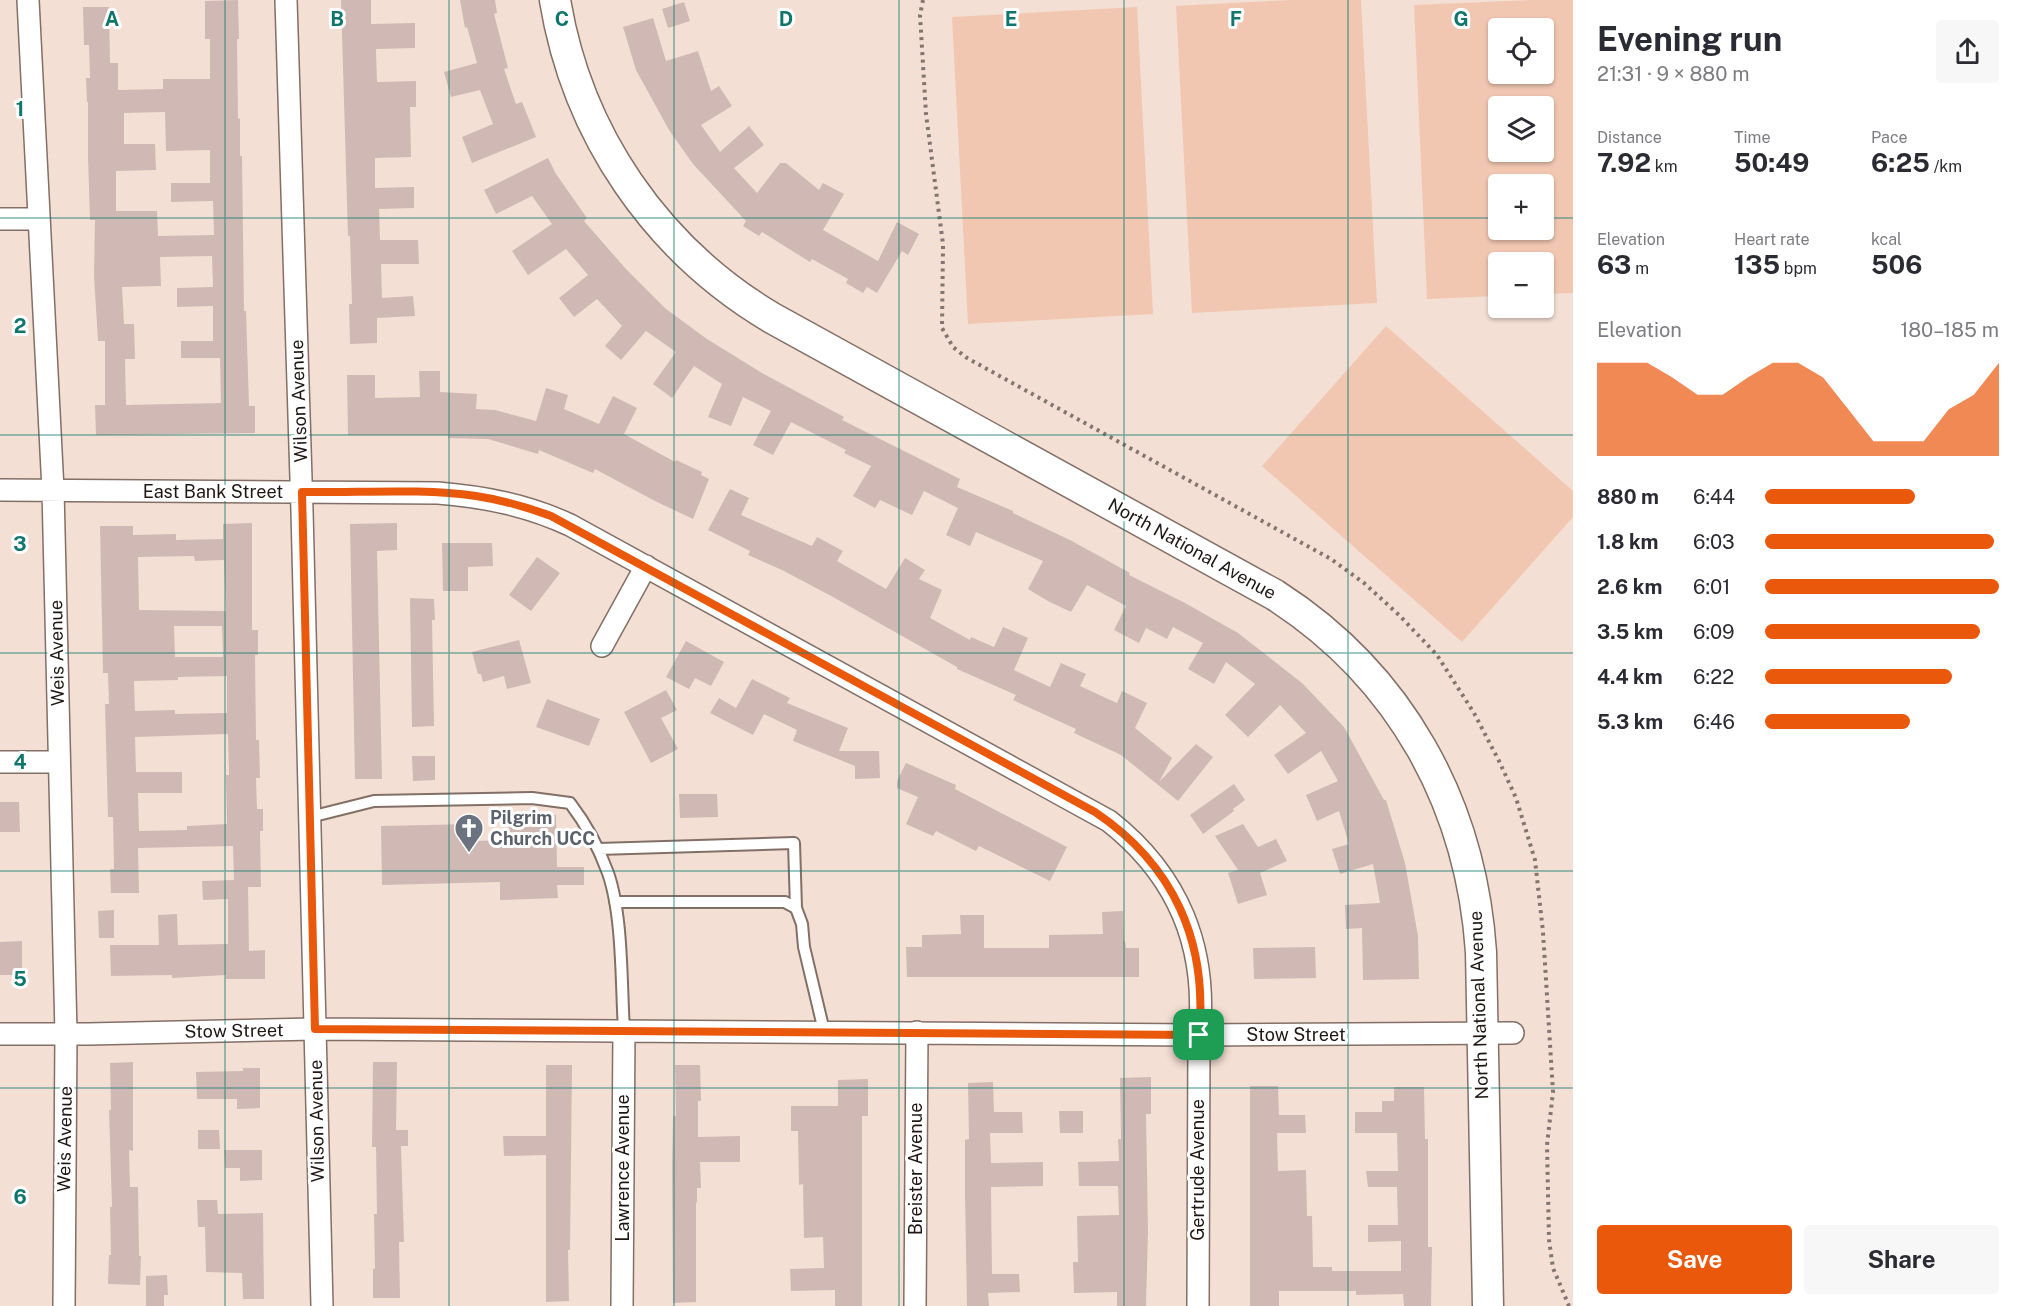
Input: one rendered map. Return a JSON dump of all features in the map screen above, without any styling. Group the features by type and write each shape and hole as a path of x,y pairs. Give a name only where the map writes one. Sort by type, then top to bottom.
{"street":[{"name":"Weis Avenue","path":"28,0 53,490 66,1034 64,1306"},
{"name":"Wilson Avenue","path":"286,0 302,492 322,1306"},
{"name":"North National Avenue","path":"555,0 574,77 589,115 609,154 653,218 713,278 772,318 1275,595 1315,623 1366,671 1400,713 1442,787 1461,838 1474,890 1479,929 1488,1306"},
{"path":"0,219 39,219"},
{"name":"East Bank Street","path":"0,490 438,493 496,500 551,516 1085,807 1121,831 1144,853 1163,877 1179,904 1188,926 1195,948 1200,979 1202,1011 1199,1035"},
{"path":"602,646 646,566"},
{"path":"0,762 60,762"},
{"name":"Stow Street","path":"0,1034 315,1029 1199,1035 1513,1033"},
{"name":"Lawrence Avenue","path":"622,1306 624,1030"},
{"name":"Breister Avenue","path":"915,1306 917,1032"},
{"name":"Gertrude Avenue","path":"1198,1306 1199,1035"}],"lane":[{"path":"310,817 374,801 532,798 570,803 582,819 598,849 608,874 615,902 624,1030"},
{"path":"598,849 794,843 796,908 802,924 804,947 824,1031"},
{"path":"615,902 785,902 796,908"}],"shaded area":[{"path":"1291,0 1361,0 1377,303 1192,313 1176,6"},
{"path":"1573,0 1573,293 1554,294 1554,252 1488,252 1488,296 1427,299 1414,5"},
{"path":"1137,7 1153,314 968,324 952,17"},
{"path":"1386,326 1573,491 1573,517 1462,642 1262,466"}],"building":[{"path":"238,0 238,119 240,118 240,156 242,156 244,311 246,311 249,406 255,406 255,433 96,435 95,405 105,405 105,341 98,341 94,276 95,220 90,220 86,78 90,78 89,45 84,45 83,7 109,7 110,63 118,63 118,90 163,89 163,79 210,79 210,39 205,39 205,1","holes":["165,112 166,151 210,150 210,183 171,183 171,202 213,201 214,235 158,236 157,211 116,211 116,171 156,170 155,144 124,144 124,113","212,256 213,287 177,288 177,307 213,306 213,341 181,341 181,358 220,358 221,403 126,405 125,359 135,359 134,324 124,324 122,287 161,286 160,257"]},
{"path":"341,0 371,0 371,24 415,23 415,48 376,49 377,82 416,81 416,107 410,107 411,157 375,158 375,188 414,187 414,208 379,209 380,240 418,240 419,264 381,264 382,298 413,296 415,316 377,318 377,343 350,344 349,304 352,304"},
{"path":"460,0 495,0 497,13 494,14 508,68 504,69 516,104 522,102 536,137 472,163 462,137 493,124 480,90 451,97 444,72 477,63 467,27 465,28"},
{"path":"684,2 690,21 668,28 662,9"},
{"path":"653,18 666,61 698,51 711,91 719,86 732,106 701,125 720,152 749,126 764,145 734,168 757,193 780,163 786,163 819,190 823,183 844,194 823,230 878,261 897,222 919,234 908,255 902,251 877,293 867,287 863,293 846,283 848,279 812,259 810,262 762,232 759,236 743,226 746,221 693,164 669,130 636,70 623,27"},
{"path":"548,158 556,174 587,218 584,221 626,269 666,309 707,339 762,373 844,417 842,420 960,479 957,487 1013,511 1070,540 1130,573 1129,575 1238,633 1302,683 1344,727 1386,800 1405,863 1418,936 1419,979 1363,980 1362,928 1346,929 1345,905 1380,903 1373,864 1340,874 1332,849 1349,844 1339,811 1317,821 1306,795 1338,781 1321,751 1288,774 1274,755 1306,733 1280,705 1248,737 1225,715 1255,684 1226,662 1214,684 1188,669 1203,643 1173,627 1167,639 1146,628 1139,643 1114,630 1126,606 1087,585 1071,612 1048,601 1028,589 1043,561 976,532 970,546 946,535 958,508 924,491 912,515 880,500 875,508 853,496 871,466 844,453 846,450 791,422 773,455 753,445 771,411 743,397 731,426 708,417 722,384 694,366 672,398 653,384 676,352 646,331 621,360 605,346 622,326 597,299 574,317 559,298 588,275 566,249 528,275 512,251 552,224 532,196 496,214 484,190"},
{"path":"419,371 440,371 440,392 477,394 476,409 495,410 536,421 546,388 568,395 564,409 599,424 613,396 637,408 624,434 675,462 676,460 702,472 701,475 709,479 693,519 595,469 593,473 539,450 538,454 488,439 448,438 448,435 348,435 347,375 375,375 375,398 420,397"},
{"path":"730,489 749,498 741,515 812,546 817,537 843,551 837,561 886,589 905,558 925,570 919,579 942,590 930,618 970,640 971,637 994,647 1003,627 1028,638 1014,670 1050,687 1061,663 1086,674 1080,686 1117,703 1122,691 1147,703 1135,728 1172,758 1159,782 1196,744 1213,757 1178,801 1121,755 1074,733 1076,729 1013,700 1016,695 957,669 833,597 748,555 750,551 708,530"},
{"path":"252,523 252,630 258,630 258,655 255,655 256,740 259,740 260,778 256,778 257,809 263,809 263,831 260,831 261,887 248,887 249,951 265,950 265,979 226,979 226,975 172,978 172,975 111,976 110,945 159,945 158,915 177,914 178,945 228,944 228,899 203,900 202,881 234,880 233,846 138,848 139,893 111,893 110,869 114,869 113,817 108,817 105,704 109,704 108,673 103,673 100,526 133,526 133,535 176,534 176,540 223,539 223,524","holes":["194,556 195,561 224,560 226,611 139,610 138,557","174,626 222,626 223,657 175,657","227,676 227,713 175,714 175,710 135,711 134,681 178,680 178,677","228,734 227,824 187,826 187,830 139,831 138,793 182,793 182,772 136,772 135,737"]},
{"path":"397,523 397,550 377,551 382,779 355,779 350,524"},
{"path":"442,543 492,543 493,566 468,567 468,591 443,591"},
{"path":"537,557 560,573 531,611 509,595"},
{"path":"410,598 434,599 435,620 432,620 434,726 412,727"},
{"path":"519,640 531,683 507,689 504,676 483,682 481,674 478,674 472,652"},
{"path":"686,641 724,662 711,686 695,678 689,689 666,677"},
{"path":"752,679 790,698 787,703 848,728 839,751 879,751 880,778 855,779 855,766 793,741 797,730 764,714 753,735 710,713 719,698 736,708"},
{"path":"666,690 677,710 661,718 678,749 651,763 624,712"},
{"path":"547,699 600,719 589,746 536,727"},
{"path":"412,756 435,756 435,780 413,781"},
{"path":"906,763 956,785 955,789 1067,847 1050,881 979,846 976,851 936,831 933,836 906,824 918,797 897,788 897,781"},
{"path":"1234,784 1245,800 1203,834 1190,815"},
{"path":"679,794 717,794 718,817 680,818"},
{"path":"0,802 19,802 20,832 0,832"},
{"name":"Pilgrim Church UCC","path":"556,815 557,867 584,867 584,885 557,885 558,898 500,900 500,882 382,885 381,826 471,824 471,841 509,840 508,816"},
{"path":"1243,824 1258,847 1276,839 1287,861 1260,873 1267,895 1238,904 1228,873 1238,870 1215,836"},
{"path":"114,910 114,938 99,938 98,911"},
{"path":"1123,911 1126,948 1139,948 1139,977 907,977 906,947 922,947 922,935 961,934 960,915 984,915 984,948 1049,948 1049,935 1103,934 1102,912"},
{"path":"22,941 22,975 0,975 0,942"},
{"path":"1315,947 1316,978 1254,979 1253,948"},
{"path":"133,1062 133,1151 129,1150 130,1187 138,1187 140,1285 108,1284 109,1255 111,1255 110,1207 112,1207 110,1063"},
{"path":"373,1062 397,1062 396,1130 408,1130 408,1146 401,1146 404,1242 399,1242 400,1298 373,1298 374,1214 377,1214 376,1147 372,1147"},
{"path":"546,1065 572,1065 569,1301 546,1302 546,1155 504,1156 503,1136 546,1136"},
{"path":"675,1065 700,1065 701,1101 698,1101 698,1137 740,1136 740,1162 700,1162 701,1188 697,1188 696,1203 696,1302 673,1303 672,1166 673,1116 676,1116"},
{"path":"243,1068 260,1068 260,1108 237,1109 237,1099 197,1099 196,1072 243,1071"},
{"path":"1151,1077 1151,1114 1146,1114 1148,1231 1146,1306 1117,1306 1117,1292 1074,1293 1073,1262 1078,1262 1077,1216 1119,1215 1118,1186 1079,1186 1078,1162 1119,1161 1120,1078"},
{"path":"868,1079 868,1116 862,1116 862,1306 835,1306 835,1290 791,1291 790,1269 824,1268 823,1237 804,1238 803,1184 799,1185 798,1131 791,1131 791,1106 838,1106 838,1080"},
{"path":"993,1082 994,1112 1022,1112 1023,1133 990,1133 991,1163 1043,1162 1043,1186 991,1187 992,1274 1019,1274 1020,1292 988,1293 989,1306 967,1306 965,1140 969,1139 968,1083"},
{"path":"1250,1086 1278,1086 1279,1115 1305,1115 1306,1133 1277,1133 1278,1171 1306,1170 1307,1216 1312,1216 1313,1267 1332,1267 1332,1271 1401,1271 1401,1241 1368,1242 1368,1225 1398,1225 1397,1187 1368,1187 1366,1171 1398,1171 1397,1133 1355,1133 1355,1112 1382,1112 1382,1101 1394,1101 1394,1087 1424,1087 1425,1139 1428,1139 1428,1247 1432,1247 1431,1306 1404,1306 1403,1294 1356,1295 1356,1291 1279,1291 1279,1306 1250,1306"},
{"path":"1059,1111 1083,1111 1083,1133 1060,1133"},
{"path":"198,1130 219,1130 220,1149 198,1149"},
{"path":"224,1150 262,1150 262,1180 240,1181 240,1168 225,1168"},
{"path":"197,1200 217,1200 218,1214 263,1213 264,1299 243,1299 242,1273 206,1272 205,1227 198,1227"},
{"path":"167,1275 168,1295 164,1295 164,1306 146,1306 146,1276"}],"place":[{"name":"Pilgrim Church UCC","path":"469,854"}],"route":[{"path":"302,492 438,493 476,496 517,504 551,516 1095,812 1121,831 1144,853 1163,877 1179,904 1195,948 1199,971 1202,1003 1199,1035 315,1029 302,492"}]}
